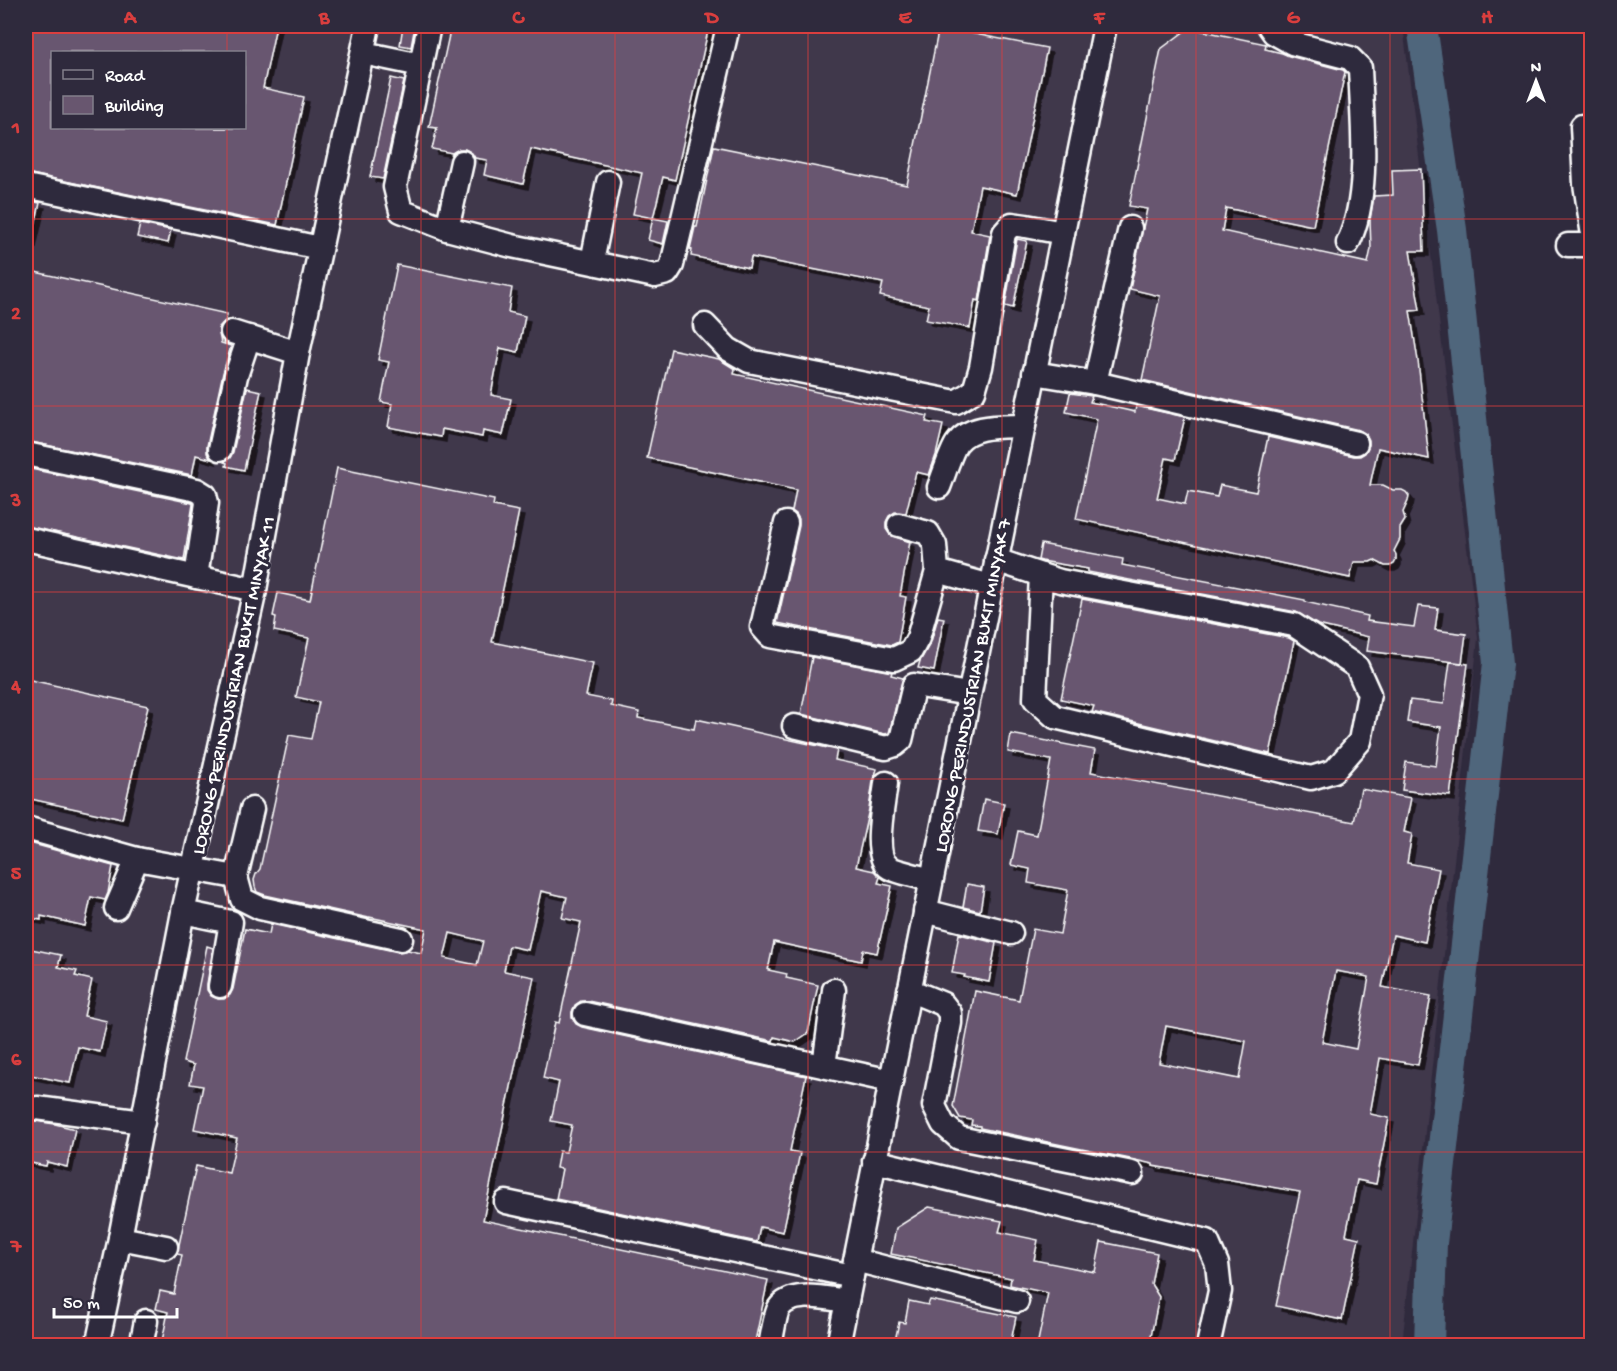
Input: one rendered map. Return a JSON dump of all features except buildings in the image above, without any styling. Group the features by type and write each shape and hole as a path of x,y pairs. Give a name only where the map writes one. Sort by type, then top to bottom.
{"street":[{"name":"LORONG PERINDUSTRIAN BUKIT MINYAK 11","path":"97,1346 183,912 255,590 298,353 368,26"},
{"path":"429,26 395,187 401,211 447,229 512,246 655,276 667,273 672,265 727,31"},
{"name":"LORONG PERINDUSTRIAN BUKIT MINYAK 7","path":"838,1346 1105,26"},
{"path":"1269,26 1274,33 1292,43 1350,58 1360,68 1363,166 1355,228 1348,243"},
{"path":"363,53 421,65"},
{"path":"1582,126 1585,184 1592,229"},
{"path":"447,229 462,162"},
{"path":"592,262 608,182"},
{"path":"26,186 320,248"},
{"path":"705,325 728,349 749,361 956,402 974,391 981,367 1004,233 1012,225 1063,233"},
{"path":"1095,383 1130,228"},
{"path":"1568,245 1592,245"},
{"path":"220,449 236,376 241,334 298,353"},
{"path":"1034,373 1095,383 1356,442"},
{"path":"939,487 956,443 971,431 1024,426"},
{"path":"26,454 197,490 205,495 207,503 196,577"},
{"path":"786,523 762,627 770,636 894,659 911,651 918,638 937,571 935,545 928,533 898,525"},
{"path":"26,539 255,590"},
{"path":"996,560 1060,581 1294,625 1358,667 1369,694 1360,741 1334,771 1311,778 1054,717 1035,699 1041,575"},
{"path":"937,571 991,586"},
{"path":"794,726 886,748 901,740 914,685 912,680 907,676 836,659"},
{"path":"914,685 969,694"},
{"path":"886,783 879,846 882,860 890,868 932,880"},
{"path":"252,809 236,877 242,899 260,908 401,939"},
{"path":"26,828 137,859 236,877"},
{"path":"116,908 137,859"},
{"path":"925,911 1011,933"},
{"path":"183,912 231,922 220,986"},
{"path":"824,1066 834,990"},
{"path":"909,990 943,1004 950,1013 934,1106 943,1124 959,1138 1132,1173"},
{"path":"585,1014 891,1081"},
{"path":"36,1108 143,1122"},
{"path":"874,1161 1207,1241 1217,1264 1220,1291 1208,1346"},
{"path":"506,1202 1017,1301"},
{"path":"120,1238 166,1247"},
{"path":"770,1346 778,1309 789,1299 805,1296 847,1301"},
{"path":"141,1346 146,1321"}],"shaded area":[{"path":"26,26 1403,26 1478,638 1402,1345 26,1345"}],"waterway":[{"path":"1422,26 1452,230 1498,663 1432,1243 1429,1346"}]}
